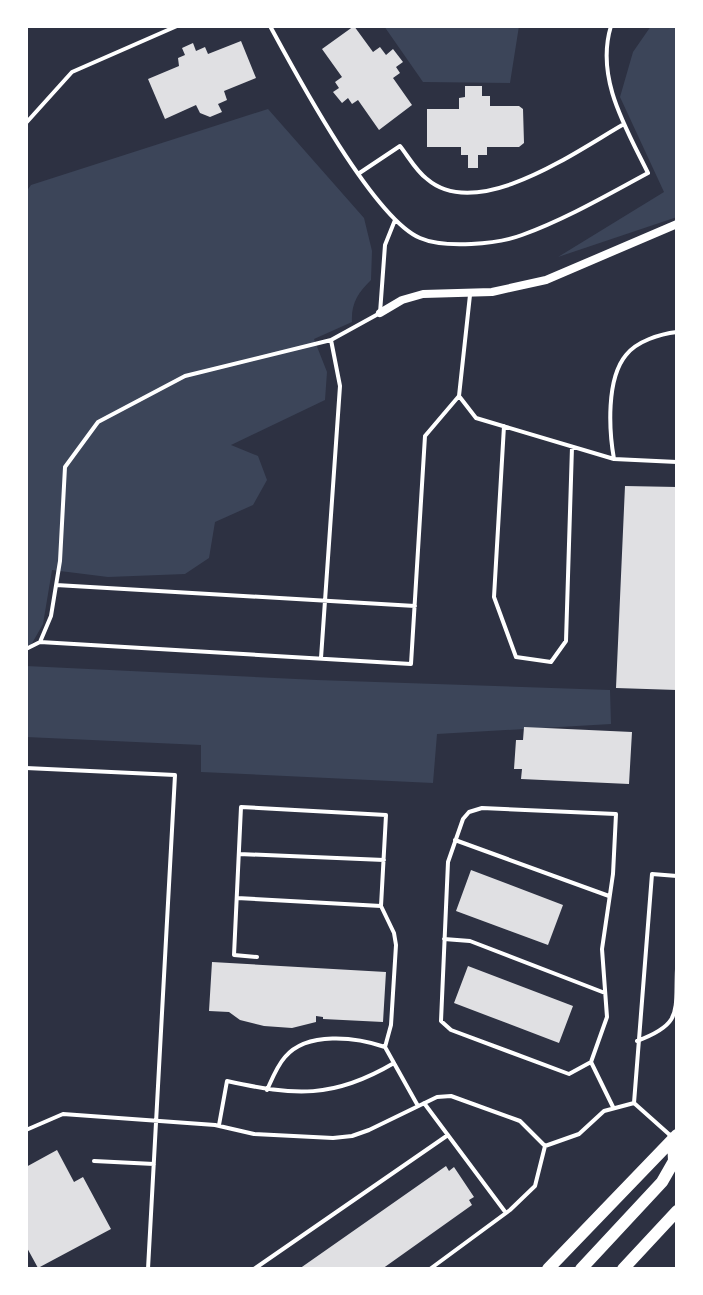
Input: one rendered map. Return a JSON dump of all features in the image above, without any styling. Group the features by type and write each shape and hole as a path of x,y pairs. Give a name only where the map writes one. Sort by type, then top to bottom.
{"highway":[{"path":"548,1269 675,1136"},
{"path":"581,1269 662,1182 674,1161 675,1136"},
{"path":"623,1269 677,1211"}],"street":[{"path":"380,313 402,300 423,294 492,292 546,280 677,224"}],"lane":[{"path":"26,123 72,72 177,26"},
{"path":"270,26 358,174 395,220 420,238 447,243 493,242 522,235 573,213 648,173 613,100 605,45 611,26"},
{"path":"358,174 400,146 427,180 449,190 493,190 522,181 624,124"},
{"path":"40,642 51,616 60,561 65,467 98,422 185,376 331,340 380,313 385,245 395,220"},
{"path":"26,649 40,642 411,664 425,436 459,396 471,292"},
{"path":"614,459 609,420 612,388 625,355 643,341 677,332"},
{"path":"321,658 340,386 331,340"},
{"path":"459,396 476,418 614,459 677,462"},
{"path":"504,426 494,597 516,657 551,662 566,641 572,447"},
{"path":"56,585 415,606"},
{"path":"26,768 175,775 148,1269"},
{"path":"257,957 234,955 241,807 386,815 381,906 394,933 396,945 391,1025 385,1047 418,1106"},
{"path":"482,808 616,814 609,896 602,949 607,1017 591,1062 569,1074 451,1030 441,1021 448,862 469,812 482,808"},
{"path":"455,840 609,896"},
{"path":"239,854 384,860"},
{"path":"634,1103 652,874 677,876"},
{"path":"237,898 381,906"},
{"path":"444,939 470,941 605,993"},
{"path":"637,1041 656,1034 672,1022 677,969"},
{"path":"267,1090 286,1055 301,1044 319,1040 361,1041 385,1047"},
{"path":"591,1062 613,1107"},
{"path":"219,1125 227,1081 267,1090 306,1092 330,1089 370,1077 394,1063"},
{"path":"26,1130 63,1114 219,1125 254,1134 343,1137 369,1130 437,1097 451,1096 520,1121 545,1146"},
{"path":"424,1103 506,1213"},
{"path":"545,1146 579,1134 604,1111 634,1103 675,1136"},
{"path":"254,1269 448,1135"},
{"path":"430,1269 506,1213 535,1186 545,1146"},
{"path":"94,1161 154,1164"}],"shaded area":[{"path":"384,26 519,26 510,83 423,82"},
{"path":"651,26 677,26 677,217 558,257 664,192 620,97 633,52"},
{"path":"268,109 364,218 372,251 371,280 356,299 352,322 314,339 327,372 325,400 231,445 258,456 267,480 253,505 215,522 209,558 185,574 108,577 52,570 43,624 31,645 26,645 26,192 31,185"},
{"path":"26,666 610,690 611,724 437,734 433,783 201,772 201,745 26,737"}],"building":[{"path":"354,26 373,52 380,47 386,55 393,49 403,62 396,67 400,73 393,78 412,105 379,130 358,100 352,104 348,98 342,103 333,92 339,88 335,82 342,77 322,49"},
{"path":"241,41 256,78 224,91 227,100 218,104 222,112 210,117 200,113 196,105 165,119 148,79 179,66 178,58 185,55 182,48 193,43 196,51 205,47 208,54"},
{"path":"465,86 482,86 482,96 490,96 490,106 519,106 523,109 524,143 519,147 487,147 487,155 478,155 478,168 468,168 468,155 461,155 461,147 427,147 427,109 459,109 459,98 465,97"},
{"path":"625,486 677,487 677,690 616,688"},
{"path":"524,727 632,732 629,784 521,779 522,769 514,769 516,740 523,740"},
{"path":"471,870 563,905 548,945 456,911"},
{"path":"212,962 386,972 383,1022 316,1016 316,1022 292,1028 264,1026 240,1020 229,1012 209,1011"},
{"path":"468,966 573,1006 559,1043 454,1003"},
{"path":"57,1150 74,1182 83,1177 111,1229 38,1268 26,1246 26,1167"},
{"path":"446,1166 449,1171 454,1167 474,1197 469,1200 472,1205 382,1269 299,1269"}]}
